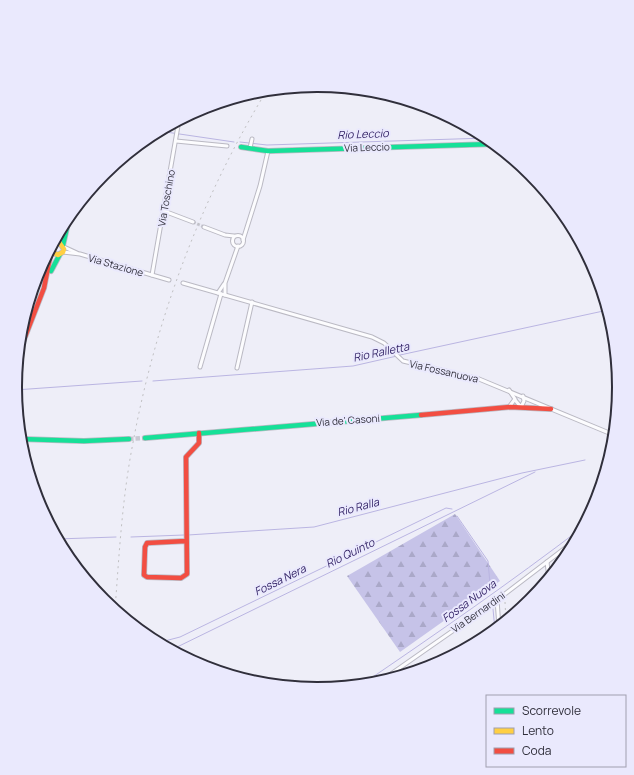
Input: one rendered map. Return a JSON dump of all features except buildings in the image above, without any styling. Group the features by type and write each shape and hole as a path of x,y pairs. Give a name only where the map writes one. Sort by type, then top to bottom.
{"street":[{"name":"Via Toschino","path":"152,275 178,128"},
{"path":"176,140 226,146"},
{"path":"250,148 252,140"},
{"name":"Via Leccio","path":"241,147 268,151 484,144"},
{"path":"200,367 233,256 238,246 241,245 247,228 260,186 268,151"},
{"path":"164,211 193,222"},
{"path":"204,227 225,235 235,236 240,236 247,228"},
{"path":"29,327 44,287 63,250 66,233"},
{"path":"225,235 238,246"},
{"path":"233,256 233,243 235,236"},
{"path":"240,236 243,240"},
{"path":"57,248 63,250"},
{"path":"55,251 57,255 63,250"},
{"name":"Via Stazione","path":"63,250 169,280"},
{"path":"44,287 49,263"},
{"path":"221,294 225,282"},
{"name":"Via Fossanuova","path":"183,283 372,337 384,343 403,361 414,365 480,379 508,389 608,433"},
{"path":"237,368 252,302"},
{"path":"508,389 521,407 524,401 523,396"},
{"path":"507,408 515,399"},
{"name":"Via de' Casoni","path":"145,438 521,407 551,409"},
{"path":"186,540 147,543 145,547 144,575 147,577 181,578 187,574 186,457 199,443 199,433"},
{"path":"27,439 84,441 129,439"},
{"name":"Via Bernardini","path":"394,672 497,600 562,551"},
{"path":"547,562 548,571"},
{"path":"497,600 499,621"}],"green space":[{"path":"455,514 500,581 400,652 347,576"}],"waterway":[{"name":"Rio Leccio","path":"169,132 234,142"},
{"name":"Rio Leccio","path":"240,142 267,145 475,138"},
{"name":"Rio Ralletta","path":"400,355 602,311"},
{"name":"Rio Ralletta","path":"153,381 353,366 397,356"},
{"name":"Rio Ralletta","path":"22,389 142,381"},
{"name":"Rio Ralla","path":"188,535 314,527 522,473 585,460"},
{"name":"Rio Quinto","path":"177,647 535,472"},
{"name":"Fossa Nera","path":"165,641 180,637 446,508 452,509"},
{"name":"Fossa Nera","path":"457,516 488,561 490,584"},
{"name":"Rio Ralla","path":"131,537 184,535"},
{"name":"Fossa Nuova","path":"372,677 473,608 572,535"},
{"name":"Rio Ralla","path":"64,539 116,537"},
{"name":"Fossa Nera","path":"493,609 494,624"}],"tunnel":[{"path":"193,222 204,227"},
{"path":"129,439 145,438"}],"railway":[{"path":"116,603 121,529 132,448 153,354 167,308 201,218 221,174 263,97"},
{"path":"505,602 506,614"}],"traffic: fast":[{"path":"241,147 268,151 484,144"},
{"path":"63,245 65,235"},
{"path":"51,271 60,254"},
{"path":"145,438 421,415"},
{"path":"27,439 84,441 129,439"}],"traffic: slow":[{"path":"54,253 58,255 63,252 64,249 60,243"}],"traffic: jam":[{"path":"28,328 44,288 49,265"},
{"path":"421,415 510,407 551,409"},
{"path":"186,541 147,543 145,547 144,575 147,577 181,578 187,574 186,457 199,443 199,433"}]}
